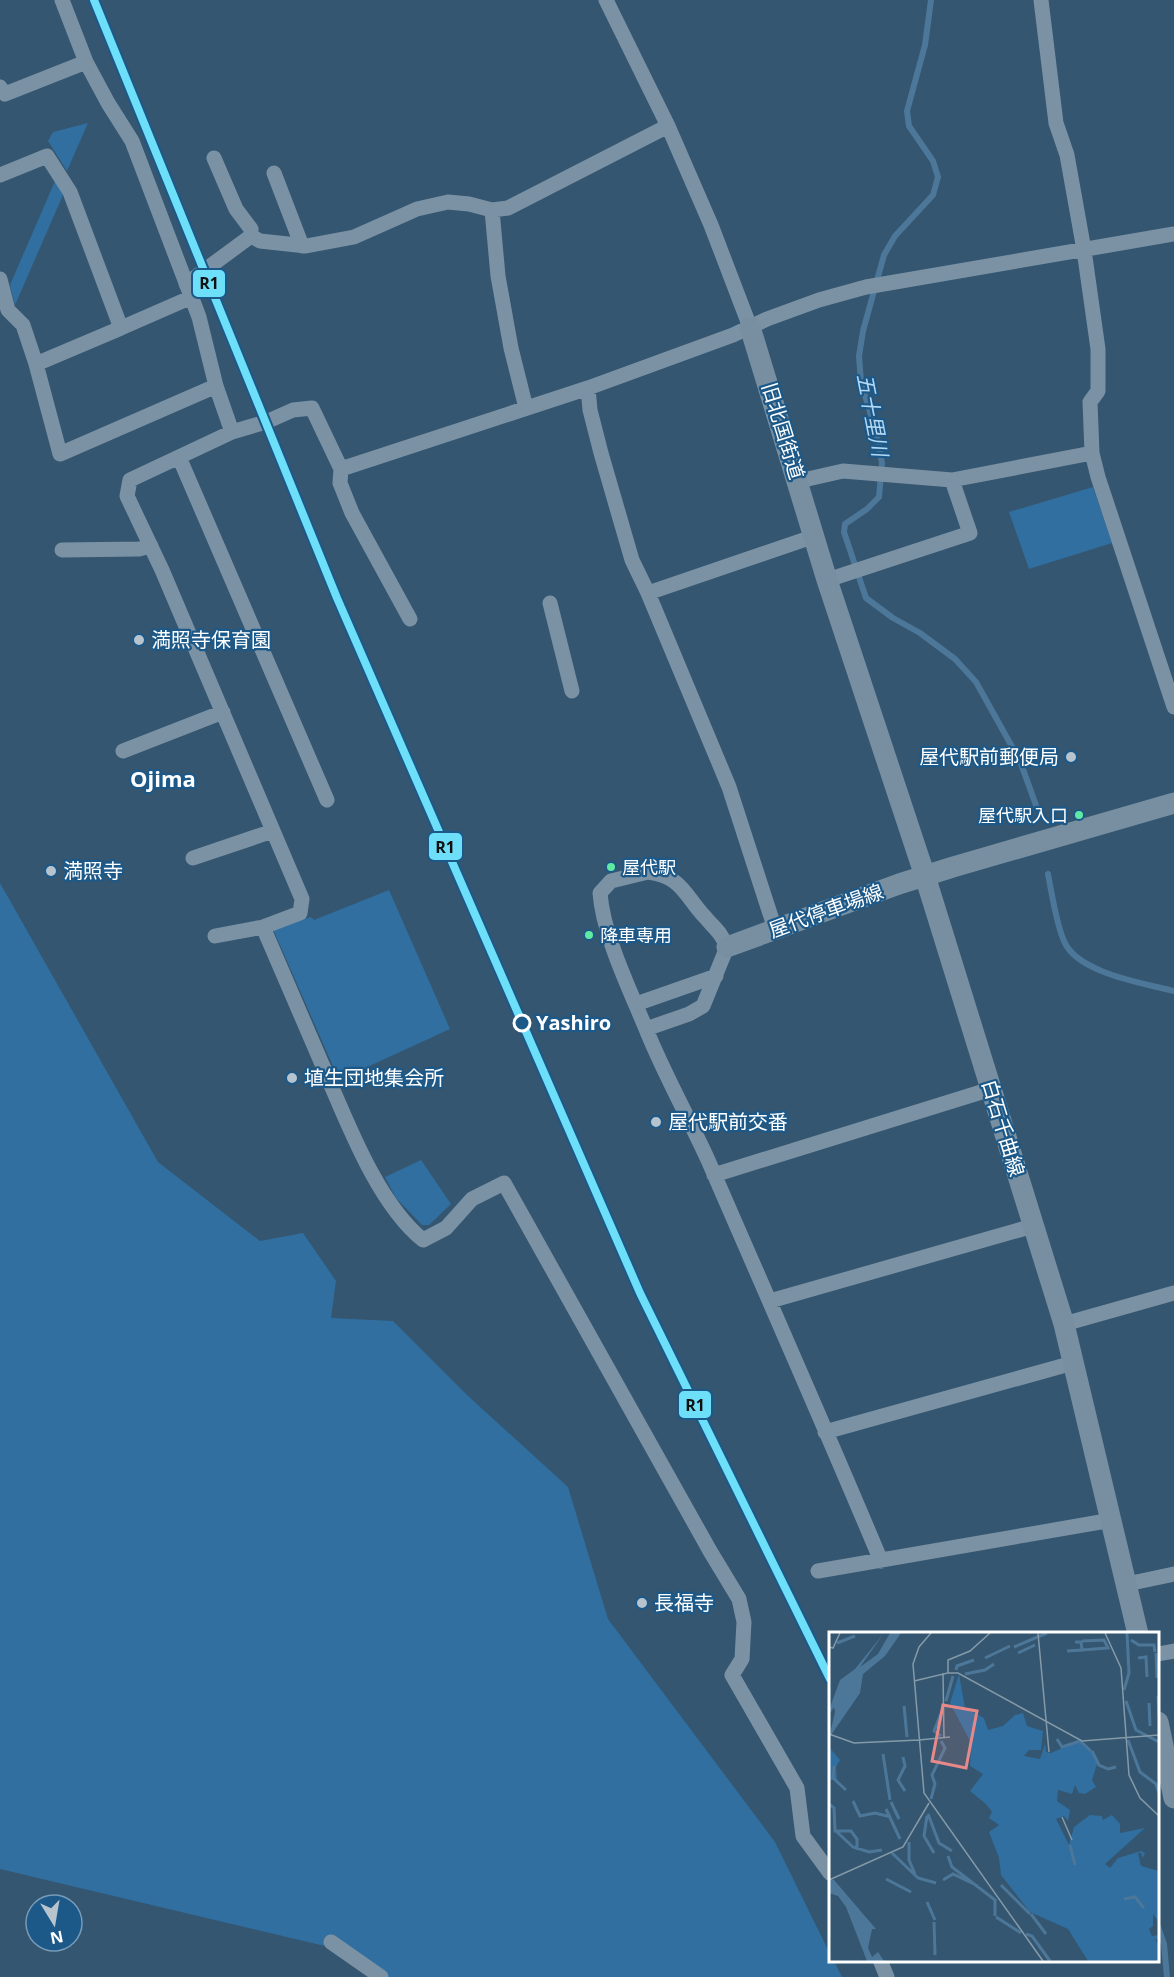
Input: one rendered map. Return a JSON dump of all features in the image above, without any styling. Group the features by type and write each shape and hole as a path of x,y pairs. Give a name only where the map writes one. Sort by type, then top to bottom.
{"main road":[{"name":"旧北国街道","path":"750,327 799,480 827,580 925,876"},
{"path":"925,876 1174,803"},
{"name":"屋代停車場線","path":"727,947 925,876"},
{"name":"白石千曲線","path":"925,876 1064,1324 1138,1632"},
{"path":"1159,1727 1174,1798"}],"street":[{"path":"62,0 86,62 132,141 199,317 216,386 232,432"},
{"name":"旧北国街道","path":"606,0 668,126 711,225 750,327"},
{"path":"1041,0 1056,123 1067,155 1084,250 1098,350 1098,391 1090,402 1092,453 1174,707"},
{"path":"0,87 5,94 86,62"},
{"path":"251,236 260,241 302,246 354,237 417,208 448,202 492,210 508,208 668,126"},
{"path":"0,175 47,156 70,192 121,328"},
{"path":"36,364 121,328 189,291 251,236 251,229 236,209 214,158"},
{"path":"274,173 302,246"},
{"path":"492,210 498,276 526,408"},
{"path":"340,469 588,388 733,335 819,300 866,287 1174,234"},
{"path":"0,279 8,310 23,325 60,454 216,386"},
{"path":"588,388 590,410 632,560 648,592 729,787 775,929"},
{"path":"215,936 263,927 300,913 302,899 151,546 127,496 130,480 232,432 266,422 293,410 312,408 340,469 340,483 352,513 410,619"},
{"path":"799,480 843,471 952,480 1092,453"},
{"path":"179,457 327,800"},
{"path":"827,580 970,533 952,480"},
{"path":"648,592 814,536"},
{"path":"62,550 139,549 151,546"},
{"path":"549,603 572,691"},
{"path":"123,751 223,712"},
{"path":"194,858 273,831"},
{"path":"646,1029 689,1014 703,1006 727,947 720,932 675,881 662,874 648,872 611,881 600,893 601,907 626,982 657,1056 690,1120 770,1301 881,1561"},
{"path":"263,927 347,1122 387,1200 411,1230 423,1240 446,1227 472,1199 504,1183 739,1599 744,1622 742,1659 732,1675 797,1788 803,1836 829,1870"},
{"path":"636,1004 716,976"},
{"path":"714,1175 991,1089"},
{"path":"770,1301 1033,1226"},
{"path":"1064,1324 1174,1293"},
{"path":"825,1432 1073,1363"},
{"path":"818,1571 1112,1520"},
{"path":"1127,1584 1174,1574"},
{"path":"1159,1654 1174,1651"},
{"path":"331,1942 381,1977"},
{"path":"881,1962 886,1977"}],"shaded area":[{"path":"88,123 67,171 48,141 53,132"},
{"path":"55,181 63,195 15,305 10,285"},
{"path":"1093,487 1112,543 1029,569 1009,512"},
{"path":"0,883 158,1162 260,1241 303,1233 336,1281 331,1318 393,1321 467,1395 568,1487 608,1619 775,1842 829,1952 829,1962 834,1962 842,1977 369,1977 329,1947 0,1869"},
{"path":"389,890 450,1029 339,1080 273,929 311,917 314,920"},
{"path":"421,1160 451,1204 429,1225 422,1225 396,1198 385,1177"}],"waterway":[{"name":"五十里川","path":"931,0 925,45 907,111 909,126 933,161 938,177 933,195 895,236 884,255 863,331 859,356 861,382 876,432 882,463 879,497 867,509 845,524 844,532 866,598 955,659 976,682 1020,761 1037,808"},
{"name":"五十里川","path":"1048,874 1059,926 1071,952 1096,969 1174,991"},
{"name":"五十里川","path":"1159,1930 1164,1944 1167,1977"}],"transit line":[{"name":"R1","path":"94,0 337,598 640,1293 829,1677"}],"place":[{"name":"満照寺保育園","path":"139,640"},
{"name":"屋代駅前郵便局","path":"1071,757"},
{"name":"屋代駅入口","path":"1079,815"},
{"name":"屋代駅","path":"611,867"},
{"name":"満照寺","path":"51,871"},
{"name":"降車専用","path":"589,935"},
{"name":"Yashiro","path":"522,1023"},
{"name":"埴生団地集会所","path":"292,1078"},
{"name":"屋代駅前交番","path":"656,1122"},
{"name":"長福寺","path":"642,1603"}],"district":[{"name":"Ojima","path":"163,779"}]}
